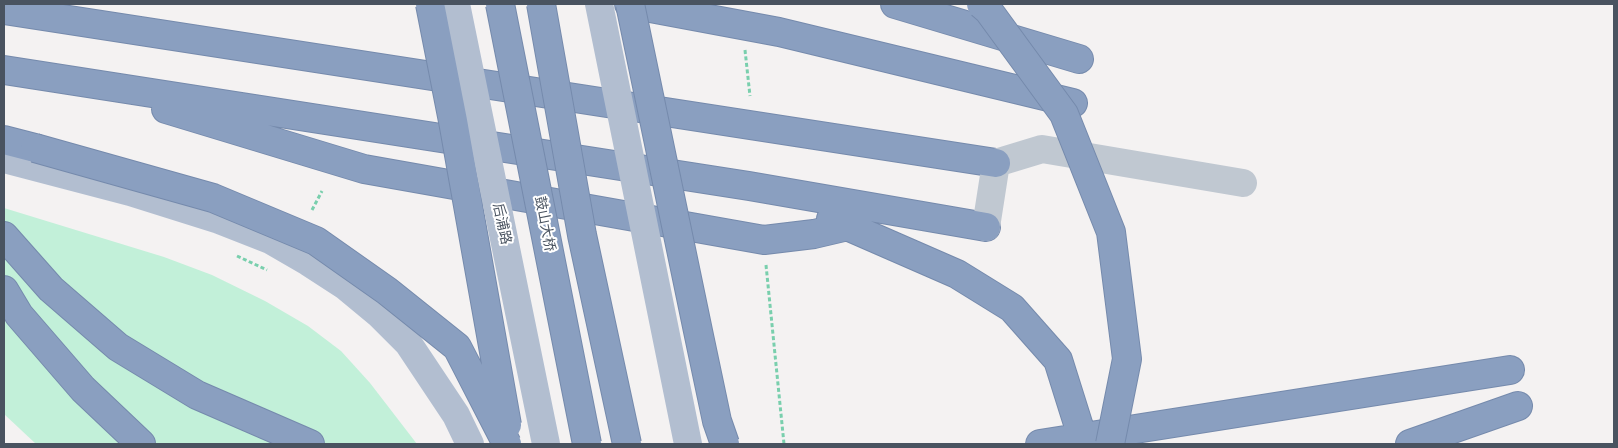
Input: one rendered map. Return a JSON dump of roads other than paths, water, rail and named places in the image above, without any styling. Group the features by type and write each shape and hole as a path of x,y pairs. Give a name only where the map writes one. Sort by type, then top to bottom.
{"highway":[{"path":"430,4 453,121 509,444"},
{"name":"鼓山大桥","path":"500,4 587,444"},
{"path":"541,4 582,235 627,444"},
{"path":"725,444 717,421 629,4 779,32 1073,103"},
{"path":"895,4 1079,59"},
{"path":"981,4 988,10 1064,114 1111,232 1127,359 1110,444"},
{"path":"4,10 996,164"},
{"path":"4,70 749,186 986,227"},
{"path":"76,82 364,169 764,240 814,234 848,226"},
{"path":"4,140 213,198 316,241 387,291 457,347 509,444"},
{"path":"749,186 848,226 957,274 1012,308 1058,360 1080,430 1078,444"},
{"path":"4,236 51,289 118,347 197,395 310,444"},
{"path":"4,290 18,314 83,389 141,444"},
{"path":"1040,444 1510,370"},
{"path":"1410,444 1518,406"}],"main road":[{"name":"后浦路","path":"456,4 546,444"},
{"path":"599,4 688,444"},
{"path":"4,159 130,192 219,220 270,240 308,262 345,286 380,315 408,343 431,374 456,415 470,444"}],"lane":[{"path":"986,227 996,164 1042,149 1243,183"}]}
